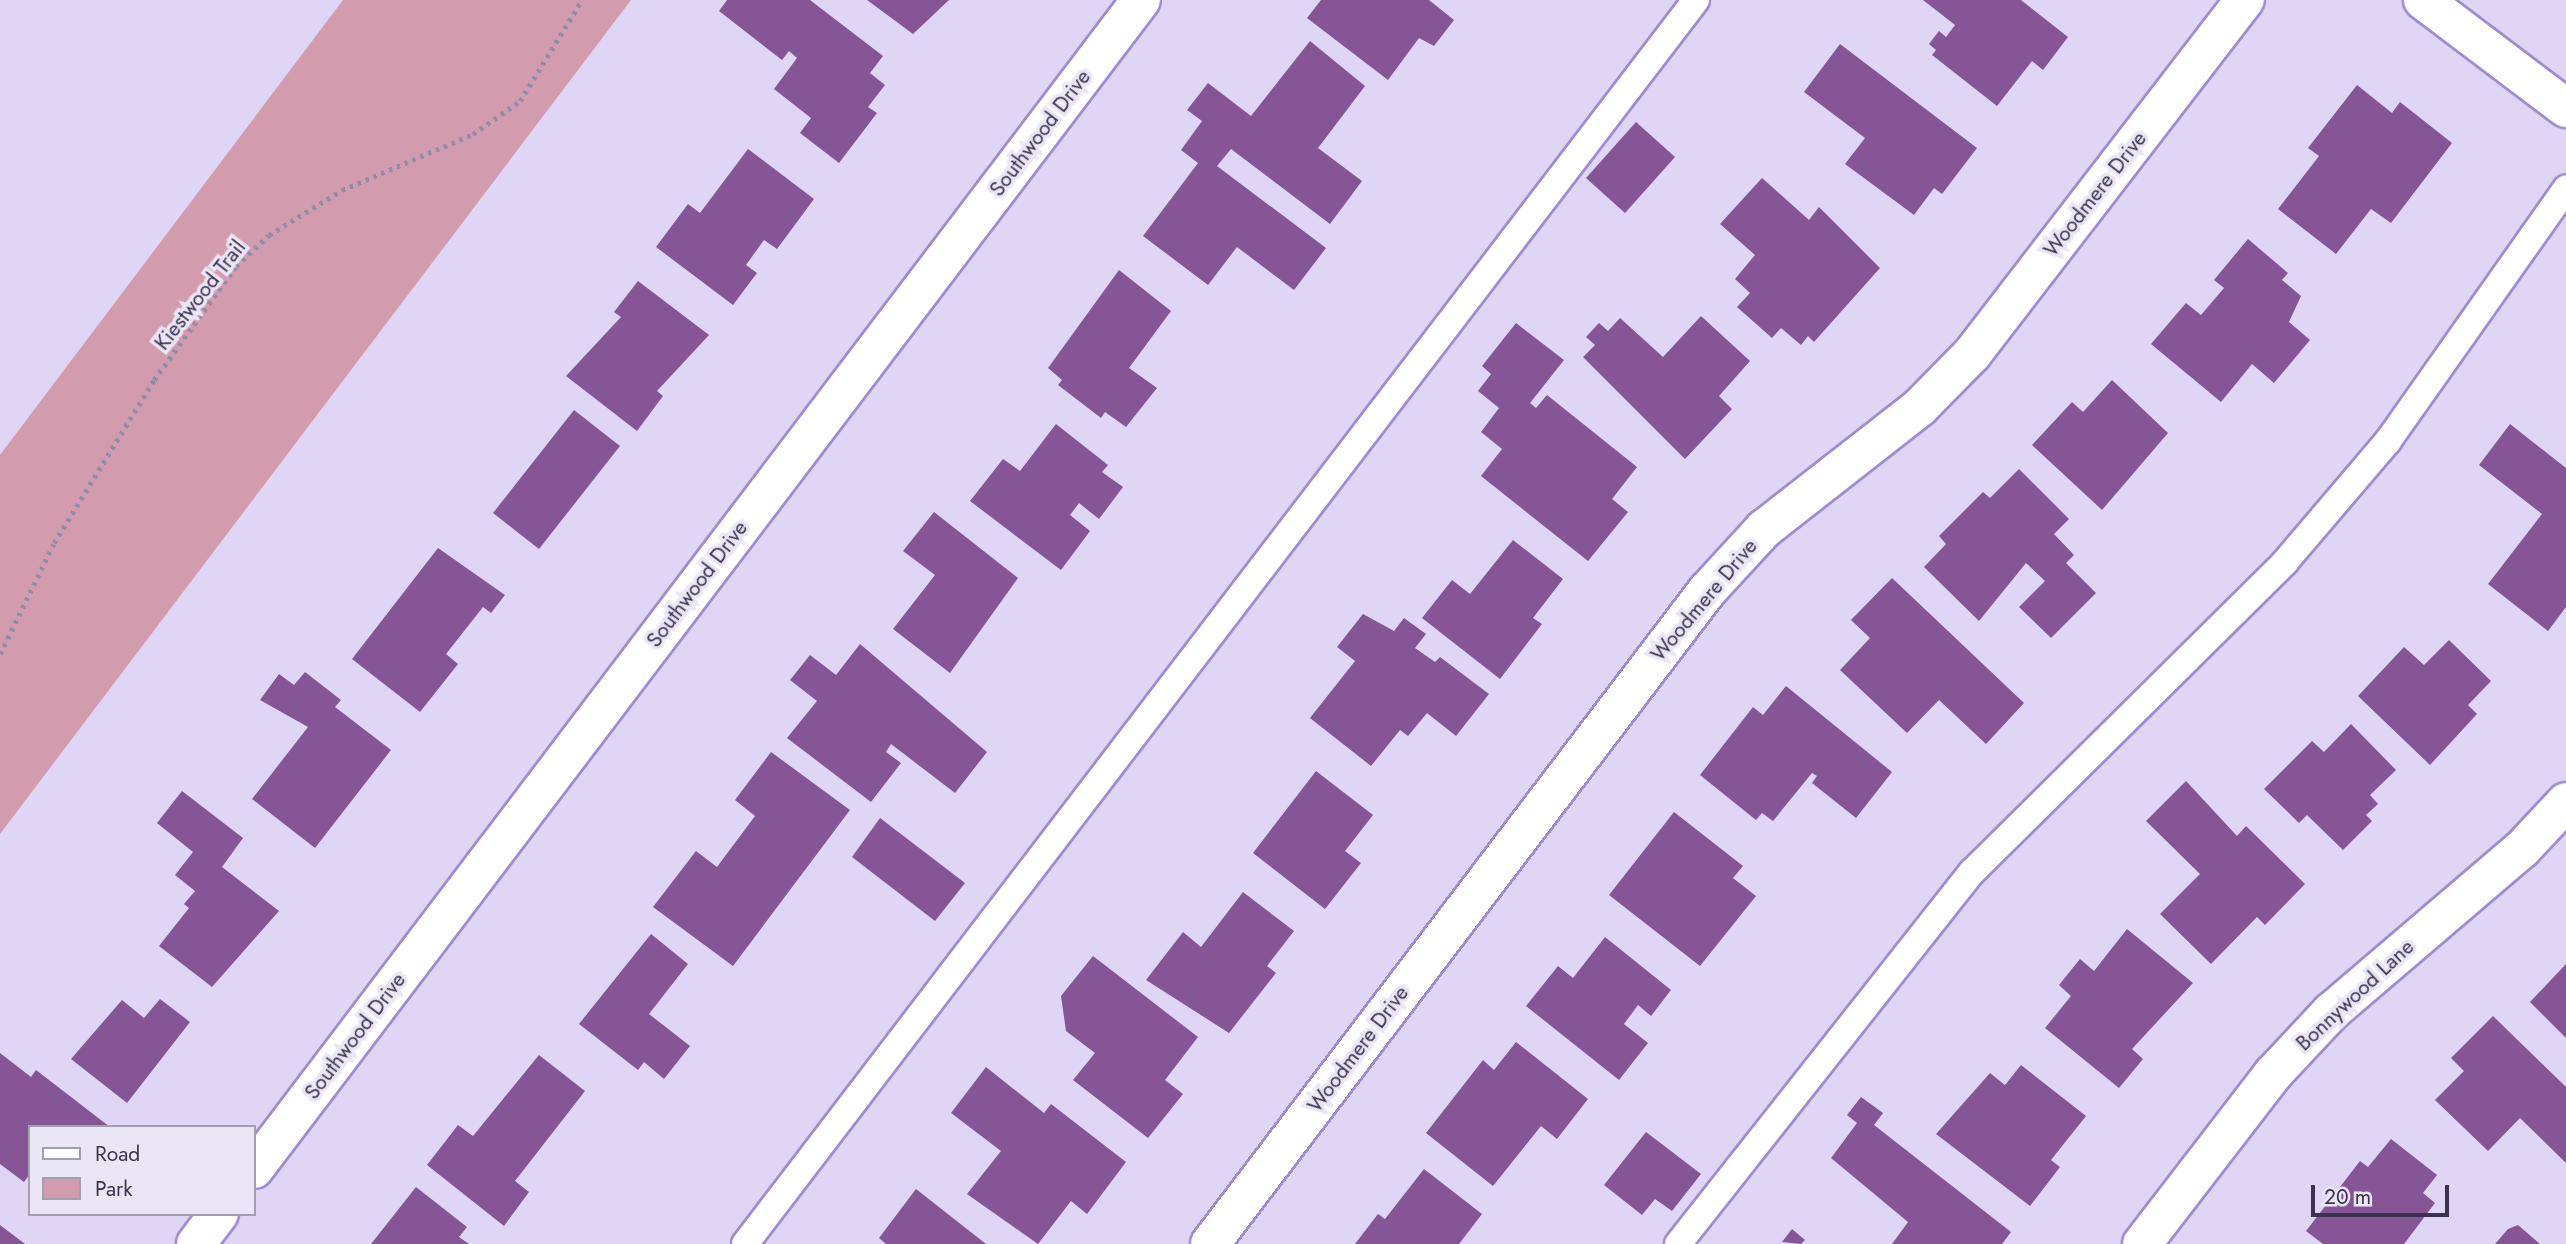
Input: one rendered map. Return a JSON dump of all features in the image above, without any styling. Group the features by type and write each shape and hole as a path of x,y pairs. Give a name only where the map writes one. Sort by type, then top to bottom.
{"street":[{"name":"Southwood Drive","path":"256,1165 1141,0"},
{"name":"Woodmere Drive","path":"1210,1244 1707,591 1764,529 1920,407 1972,354 2245,0"},
{"path":"2423,0 2566,108"},
{"name":"Bonnywood Lane","path":"2142,1244 2273,1074 2322,1021 2522,849 2566,802"},
{"path":"196,1244 217,1216"}],"lane":[{"path":"745,1244 1696,0"},
{"path":"1678,1244 1972,872 2285,562 2388,441 2566,189"}],"path":[{"name":"Kiestwood Trail","path":"0,654 54,543 154,380 236,267 269,235 342,190 473,134 520,101 582,0"}],"green space":[{"path":"343,0 631,0 0,834 0,455"}],"building":[{"path":"727,0 810,0 883,56 870,73 885,85 868,107 877,113 839,163 800,133 811,118 774,89 797,58 789,51 782,60 719,11"},
{"path":"867,0 949,0 913,34"},
{"path":"1321,0 1429,0 1454,20 1434,46 1419,38 1388,80 1307,18"},
{"path":"1923,0 2021,0 2068,37 2043,70 2032,61 1997,106 1932,55 1936,50 1929,44 1939,31 1946,37 1955,25"},
{"path":"1310,41 1365,86 1318,148 1362,181 1330,224 1231,149 1217,166 1326,248 1294,290 1237,247 1208,285 1143,236 1198,163 1181,150 1202,121 1187,110 1208,83 1251,116"},
{"path":"1840,44 1977,148 1942,194 1934,188 1914,215 1845,164 1865,138 1804,92"},
{"path":"2357,85 2392,113 2400,102 2452,143 2391,223 2371,209 2336,254 2278,209 2319,156 2308,148"},
{"path":"1636,122 1675,157 1625,213 1586,178"},
{"path":"748,149 814,199 777,249 764,240 746,265 757,273 733,305 656,247 688,204 700,213"},
{"path":"1762,178 1809,220 1819,207 1880,268 1814,342 1808,336 1801,345 1781,328 1772,338 1737,307 1750,293 1735,279 1755,255 1720,224"},
{"path":"2248,239 2288,273 2282,280 2301,296 2289,322 2310,340 2274,383 2252,364 2221,402 2151,344 2186,303 2201,315 2224,288 2214,280"},
{"path":"1119,270 1171,311 1129,368 1157,388 1126,427 1105,412 1101,418 1058,385 1062,380 1048,368"},
{"path":"638,281 709,335 657,391 663,396 637,431 566,376 621,317 614,312"},
{"path":"1701,316 1750,361 1719,396 1732,409 1685,459 1583,357 1595,345 1586,337 1599,323 1608,331 1620,318 1663,357"},
{"path":"1516,323 1564,360 1530,403 1536,408 1547,395 1637,467 1612,499 1628,512 1588,561 1481,476 1502,449 1481,432 1499,408 1478,391 1491,374 1482,366"},
{"path":"2112,380 2168,433 2102,510 2032,445 2072,402 2083,412"},
{"path":"574,410 620,446 539,549 493,513"},
{"path":"1056,424 1108,465 1102,472 1123,487 1099,519 1079,503 1070,515 1090,531 1061,570 970,501 1003,459 1020,471"},
{"path":"2510,424 2566,468 2566,607 2548,631 2488,584 2542,514 2479,465"},
{"path":"2019,469 2069,519 2054,534 2074,555 2066,563 2096,593 2051,638 2019,607 2045,581 2026,563 1979,621 1924,567 1946,544 1939,536 1983,492 1990,498"},
{"path":"934,512 1018,578 950,673 893,629 935,575 903,551"},
{"path":"1513,540 1563,579 1533,618 1542,624 1500,679 1422,618 1452,580 1470,594"},
{"path":"438,548 505,595 491,613 483,607 446,654 458,664 420,712 352,659"},
{"path":"1892,578 2024,703 1986,744 1939,700 1907,733 1840,670 1870,638 1851,620"},
{"path":"1363,614 1394,631 1404,618 1426,634 1415,648 1435,662 1440,657 1489,694 1456,736 1427,713 1408,736 1400,730 1371,766 1310,718 1355,661 1337,647"},
{"path":"2449,640 2491,681 2468,705 2477,714 2430,765 2358,696 2404,647 2424,665"},
{"path":"860,644 987,752 955,793 891,744 886,752 901,763 871,802 787,738 817,701 790,680 810,655 836,675"},
{"path":"305,672 341,700 335,707 391,750 315,848 252,799 308,727 260,700 279,674 294,685"},
{"path":"1786,686 1892,772 1856,818 1812,783 1817,776 1812,773 1773,821 1762,813 1756,820 1700,775 1753,707 1763,715"},
{"path":"2351,724 2396,770 2370,795 2378,804 2366,815 2372,821 2343,850 2307,815 2299,823 2264,789 2312,741 2324,752"},
{"path":"771,752 850,810 733,966 653,907 696,851 717,867 755,816 735,800"},
{"path":"1316,771 1373,815 1345,851 1361,863 1325,909 1253,853"},
{"path":"2186,781 2237,836 2246,826 2305,884 2265,925 2257,917 2211,964 2160,914 2200,874 2146,821"},
{"path":"182,791 243,838 222,867 279,911 212,987 159,946 189,908 184,904 195,891 175,875 193,852 157,823"},
{"path":"1674,812 1743,866 1733,878 1756,896 1700,966 1609,895"},
{"path":"880,818 965,883 935,921 852,857"},
{"path":"1243,892 1294,931 1267,966 1276,973 1229,1033 1146,980 1183,932 1201,947"},
{"path":"2127,929 2193,983 2132,1049 2143,1059 2119,1088 2045,1028 2071,996 2059,985 2080,959 2094,971"},
{"path":"651,934 688,964 649,1014 690,1046 664,1079 644,1062 638,1070 579,1024"},
{"path":"1605,937 1671,990 1651,1016 1638,1005 1624,1024 1648,1043 1619,1080 1526,1006 1558,966 1573,978"},
{"path":"1093,956 1198,1037 1165,1080 1183,1094 1148,1138 1073,1080 1095,1053 1066,1031 1061,996"},
{"path":"2566,964 2566,1038 2530,1002"},
{"path":"160,999 190,1022 127,1103 71,1059 122,1000 144,1018"},
{"path":"2493,1016 2566,1087 2566,1163 2520,1118 2488,1151 2435,1100 2464,1071 2451,1058"},
{"path":"1516,1042 1588,1099 1557,1139 1541,1126 1493,1186 1426,1133 1483,1060 1494,1070"},
{"path":"0,1053 31,1077 36,1070 107,1125 28,1125 28,1177 24,1182 0,1164"},
{"path":"539,1055 585,1091 515,1181 529,1192 504,1226 427,1165 458,1125 473,1136"},
{"path":"2021,1065 2086,1116 2051,1160 2060,1167 2030,1206 1936,1134 1990,1073 2005,1085"},
{"path":"986,1067 1044,1113 1051,1104 1126,1162 1087,1214 1071,1201 1038,1244 967,1194 1001,1151 951,1113"},
{"path":"1861,1097 1883,1113 1874,1125 2011,1232 2002,1244 1892,1244 1908,1222 1831,1158 1857,1123 1847,1115"},
{"path":"1646,1132 1701,1174 1672,1211 1655,1199 1642,1215 1604,1185"},
{"path":"2391,1139 2437,1175 2423,1193 2435,1203 2404,1244 2323,1244 2306,1231 2360,1161 2368,1167"},
{"path":"1424,1169 1482,1214 1459,1244 1355,1244 1378,1214 1385,1219"},
{"path":"416,1187 467,1227 459,1237 469,1244 371,1244"},
{"path":"916,1189 986,1244 886,1244 879,1238"},
{"path":"0,1225 25,1244 0,1244"},
{"path":"2518,1225 2540,1244 2495,1244 2508,1229"},
{"path":"1792,1229 1805,1240 1801,1244 1782,1242"}]}
